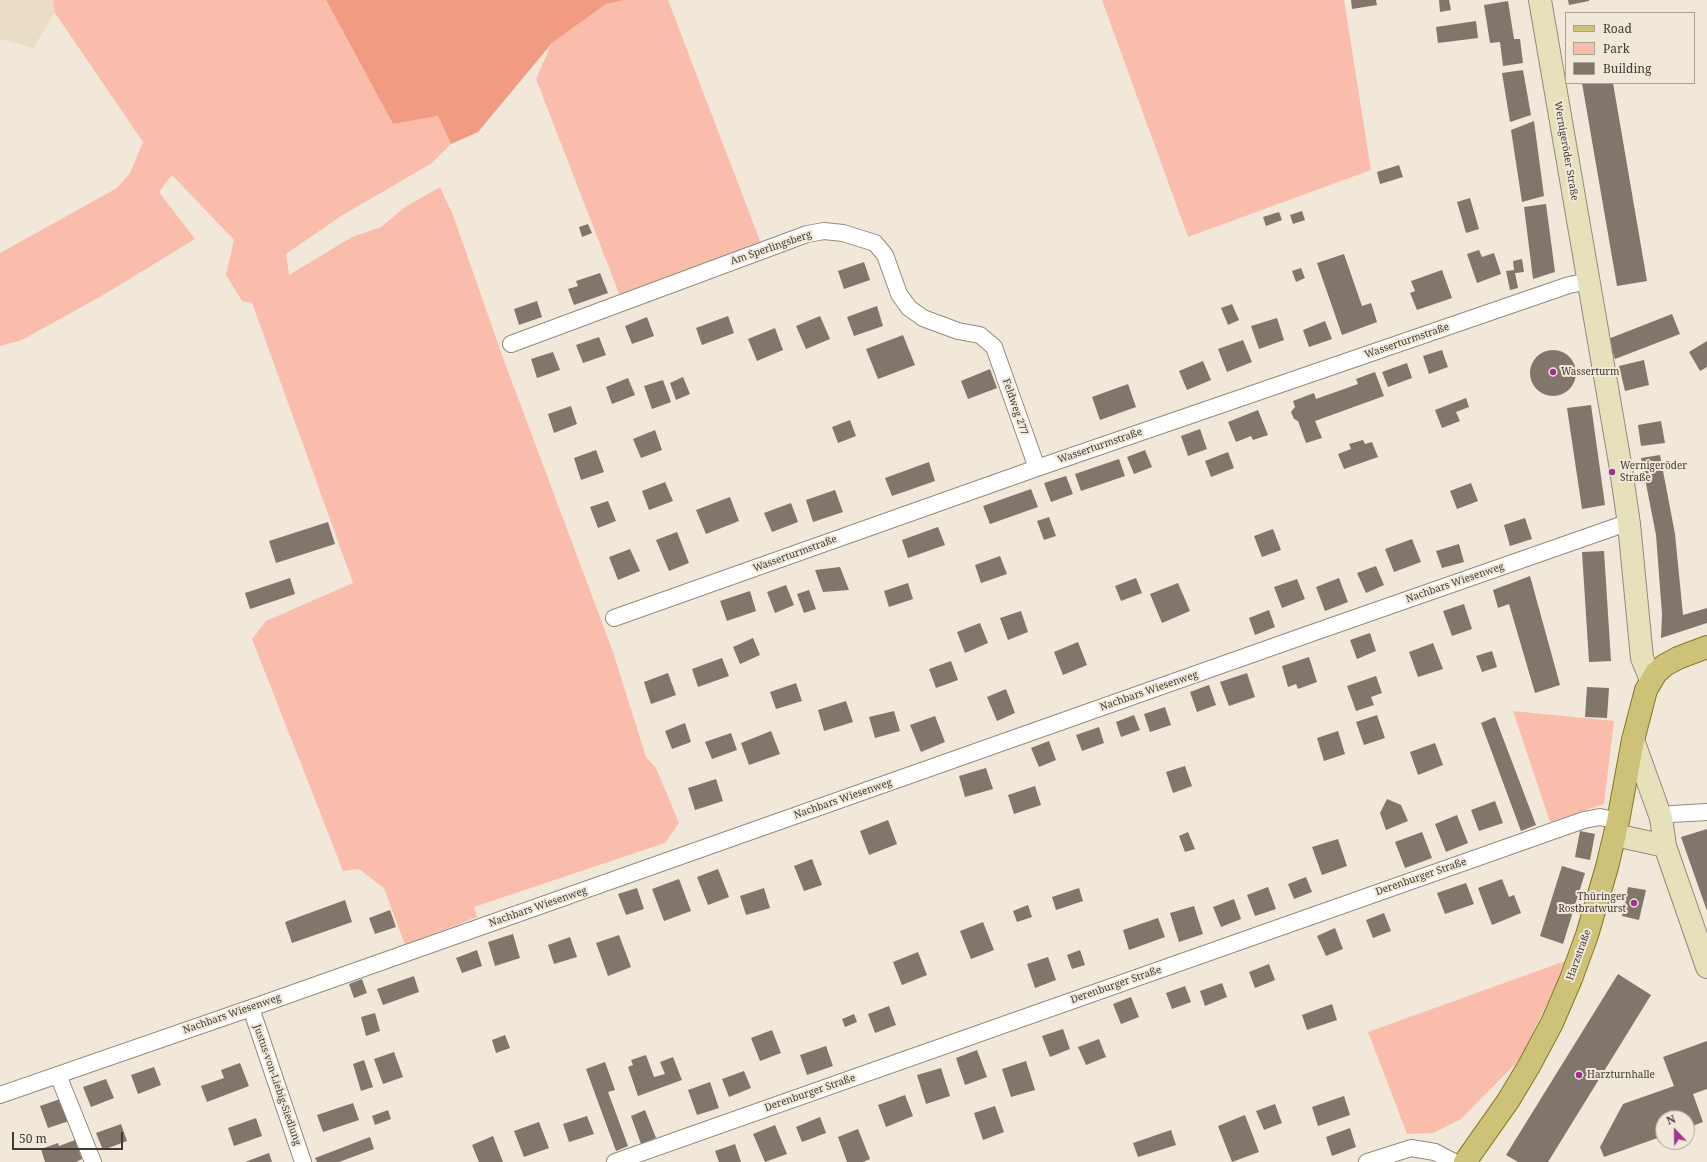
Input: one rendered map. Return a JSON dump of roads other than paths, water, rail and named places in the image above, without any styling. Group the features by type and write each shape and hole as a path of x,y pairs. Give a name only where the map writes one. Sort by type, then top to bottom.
{"main road":[{"name":"Harzstraße","path":"1465,1162 1508,1101 1529,1066 1552,1023 1571,979 1587,935 1607,867 1642,700 1651,680 1665,665 1678,658 1707,647"}],"street":[{"name":"Wernigeröder Straße","path":"1540,0 1589,281 1629,524 1642,658 1651,680"},
{"name":"Am Sperlingsberg","path":"511,344 807,234 824,231 842,233 876,243 884,255 899,294 909,308 923,318 958,331 980,335 994,347"},
{"name":"Wasserturmstraße","path":"614,618 1037,468 1569,285 1589,281"},
{"name":"Feldweg 277","path":"994,347 1037,468"},
{"name":"Nachbars Wiesenweg","path":"0,1095 1305,636 1629,524"},
{"path":"1633,740 1661,818 1665,846 1707,967"},
{"path":"1661,818 1672,814 1707,812"},
{"name":"Derenburger Straße","path":"614,1162 1584,820 1600,817 1616,828"},
{"path":"1616,828 1665,846"},
{"name":"Justus-von-Liebig-Siedlung","path":"250,1008 303,1162"},
{"path":"58,1075 93,1162"},
{"path":"1367,1162 1411,1148 1435,1152 1454,1162"}],"place":[{"name":"Wasserturm","path":"1553,372"},
{"name":"Wernigeröder Straße","path":"1612,472"},
{"name":"Thüringer Rostbratwurst","path":"1634,903"},
{"name":"Harzturnhalle","path":"1579,1075"}]}
